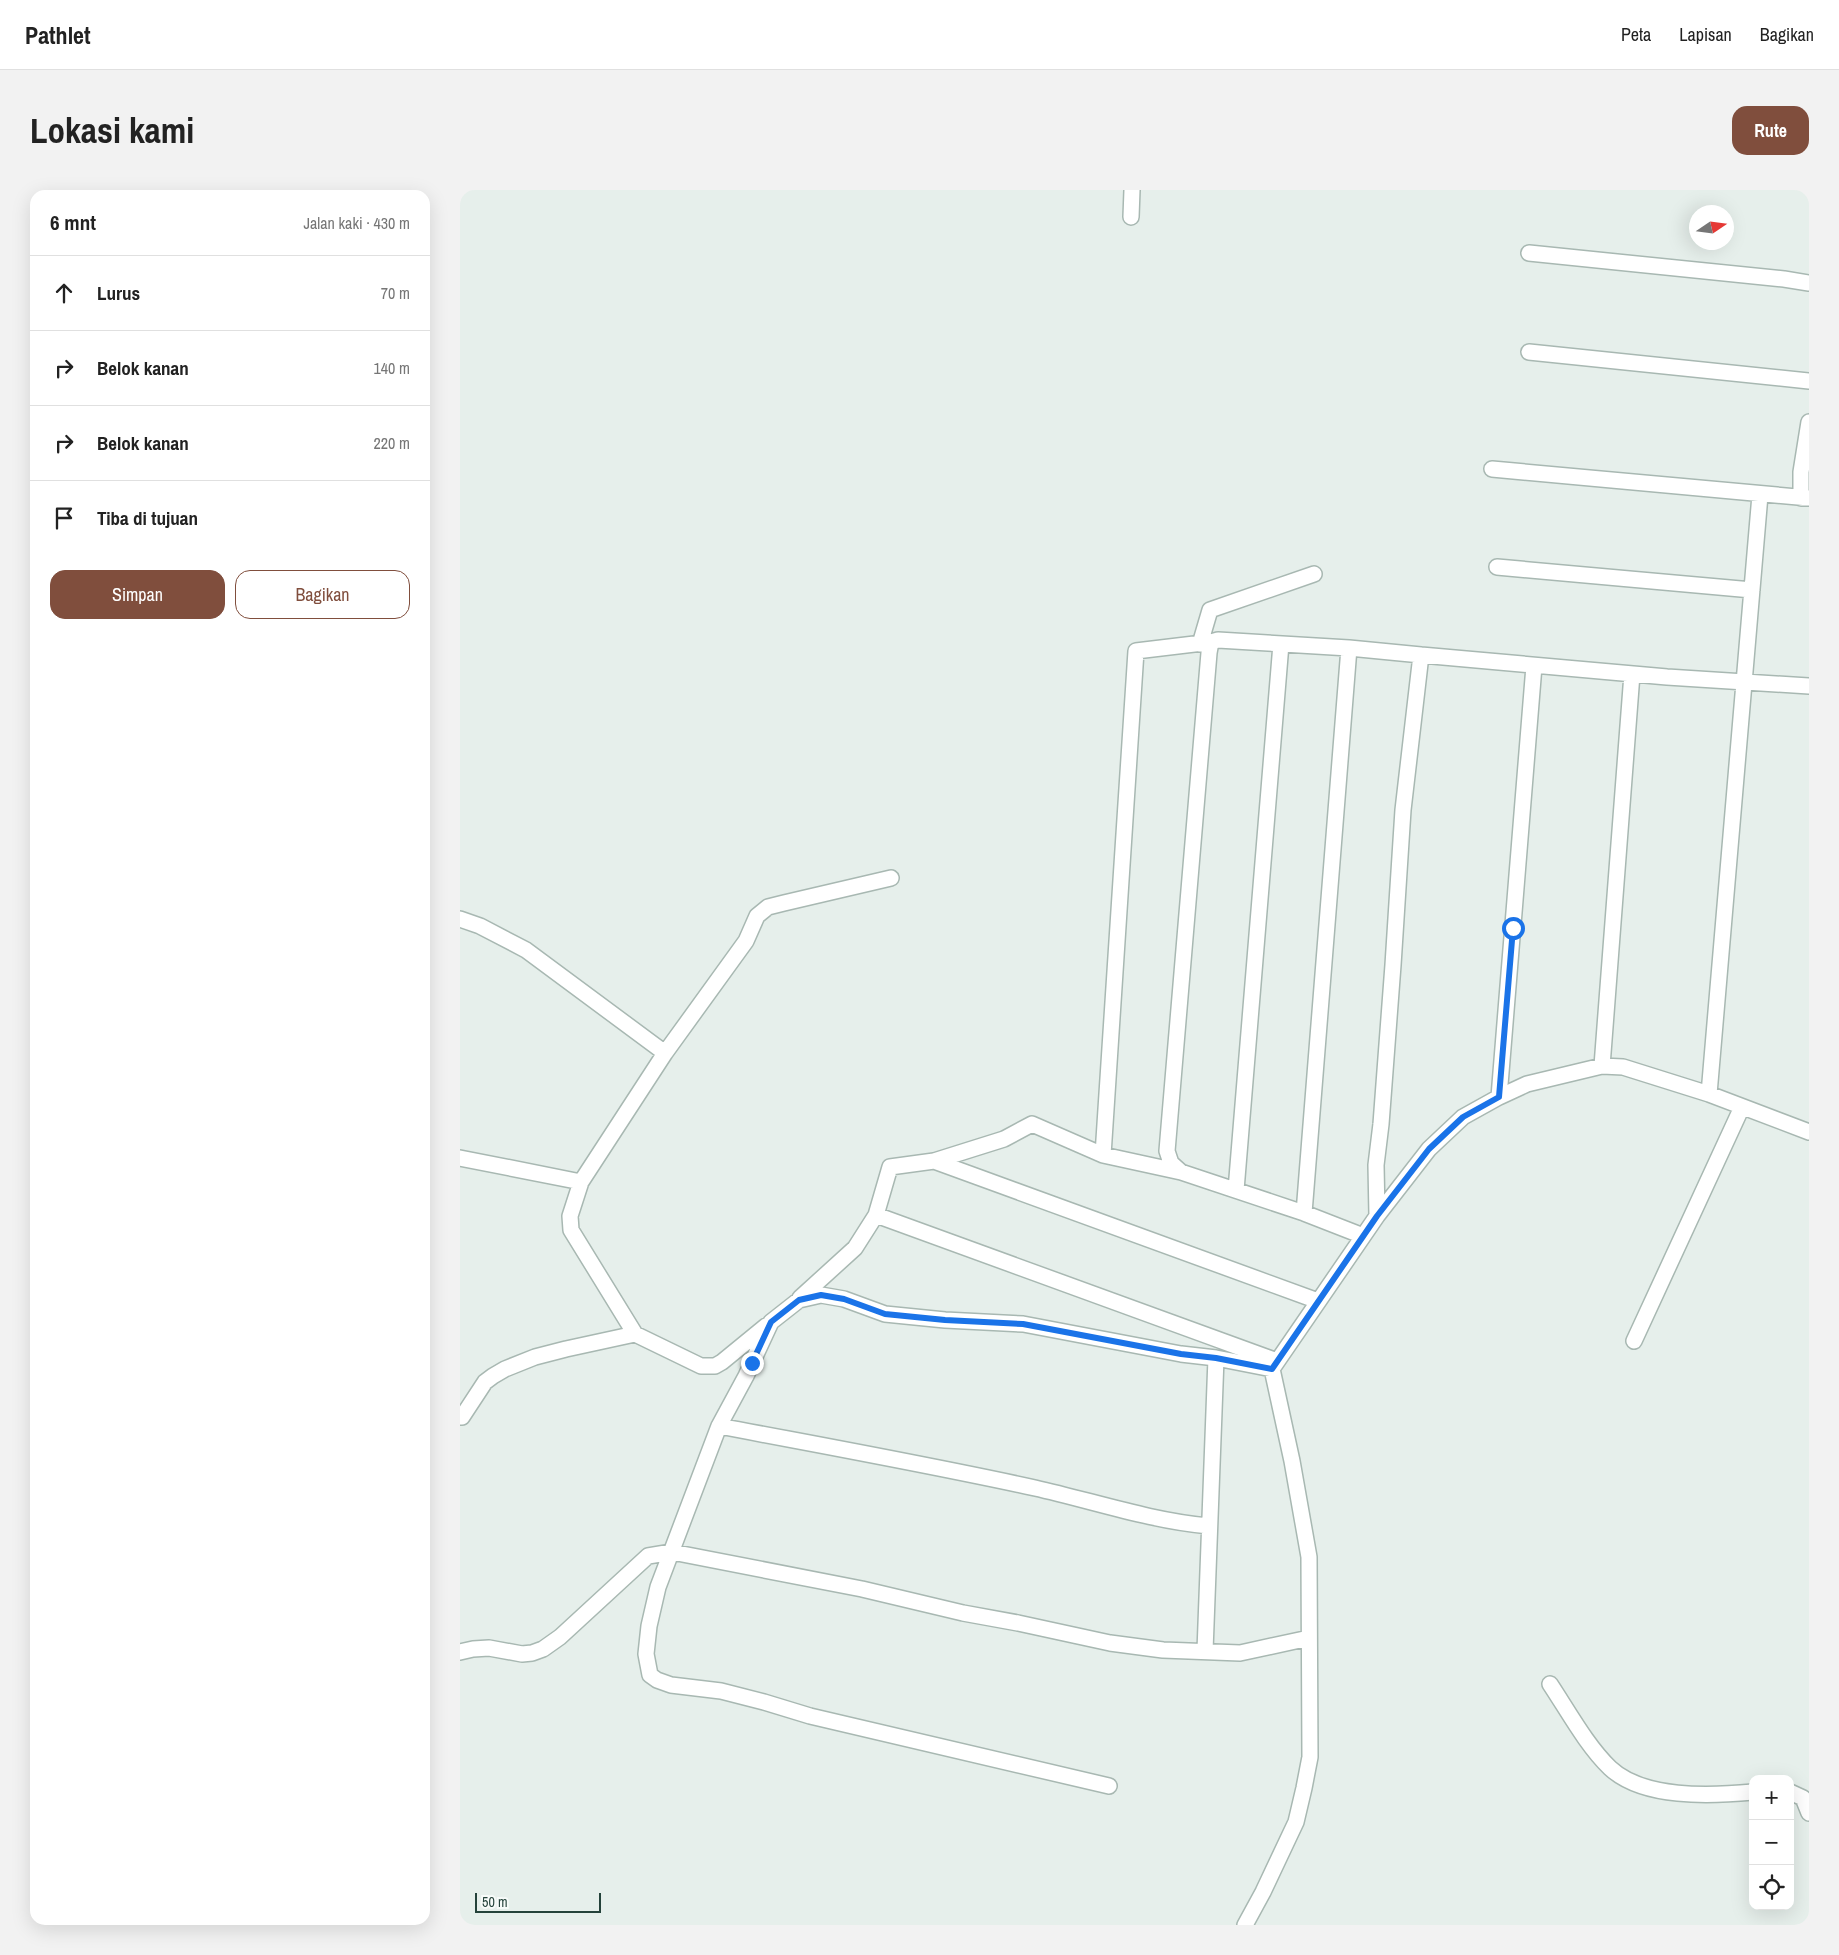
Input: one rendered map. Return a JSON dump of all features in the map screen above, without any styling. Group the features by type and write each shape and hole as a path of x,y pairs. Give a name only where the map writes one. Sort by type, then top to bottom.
{"street":[{"path":"1131,217 1132,190"},
{"path":"1529,253 1809,283"},
{"path":"1529,352 1809,381"},
{"path":"1492,469 1805,498 1801,472 1809,422"},
{"path":"1709,1094 1760,495"},
{"path":"1496,567 1752,590"},
{"path":"1181,1172 1171,1163 1167,1150 1210,610 1314,574"},
{"path":"1103,1155 1136,651 1218,640 1349,648 1534,666 1809,686"},
{"path":"1236,1190 1281,644"},
{"path":"1304,1213 1349,648"},
{"path":"1377,1216 1376,1165 1381,1124 1403,810 1421,655"},
{"path":"1499,1097 1534,666"},
{"path":"1602,1066 1632,674"},
{"path":"891,878 768,907 761,911 746,940 665,1053 581,1182 570,1216 571,1230 635,1334 701,1366 708,1367 722,1362 799,1300 855,1248 876,1215 890,1167 934,1161 1004,1140 1032,1124 1103,1155 1181,1172 1304,1213 1363,1236"},
{"path":"460,919 480,926 526,950 665,1053"},
{"path":"1245,1925 1296,1822 1304,1788 1310,1748 1310,1580 1308,1548 1275,1365 1377,1216 1429,1149 1463,1117 1499,1097 1528,1084 1602,1066 1623,1067 1709,1094 1809,1132"},
{"path":"1634,1341 1742,1107"},
{"path":"460,1158 581,1182"},
{"path":"934,1161 1318,1301"},
{"path":"876,1215 1275,1365"},
{"path":"799,1300 821,1295 844,1299 885,1314 945,1320 1023,1324 1181,1354 1275,1365"},
{"path":"771,1322 746,1376 719,1426 658,1587 649,1626 647,1665 650,1675 657,1680 671,1685 720,1691 810,1716 1109,1786"},
{"path":"460,1417 476,1399 485,1382 505,1369 566,1348 635,1334"},
{"path":"1205,1651 1216,1358"},
{"path":"719,1426 1027,1486 1166,1521 1209,1526"},
{"path":"460,1652 489,1648 522,1654 532,1653 543,1648 560,1637 648,1556 672,1552 862,1588 963,1614 1018,1623 1110,1643 1163,1650 1240,1653 1309,1638"},
{"path":"1550,1684 1597,1753 1610,1768 1626,1780 1644,1788 1661,1792 1749,1792"},
{"path":"1794,1794 1803,1798 1809,1813"}],"route":[{"path":"752,1363 771,1322 799,1300 821,1295 844,1299 885,1314 945,1320 1023,1324 1272,1369 1377,1216 1429,1149 1463,1117 1499,1097 1513,928"}]}
